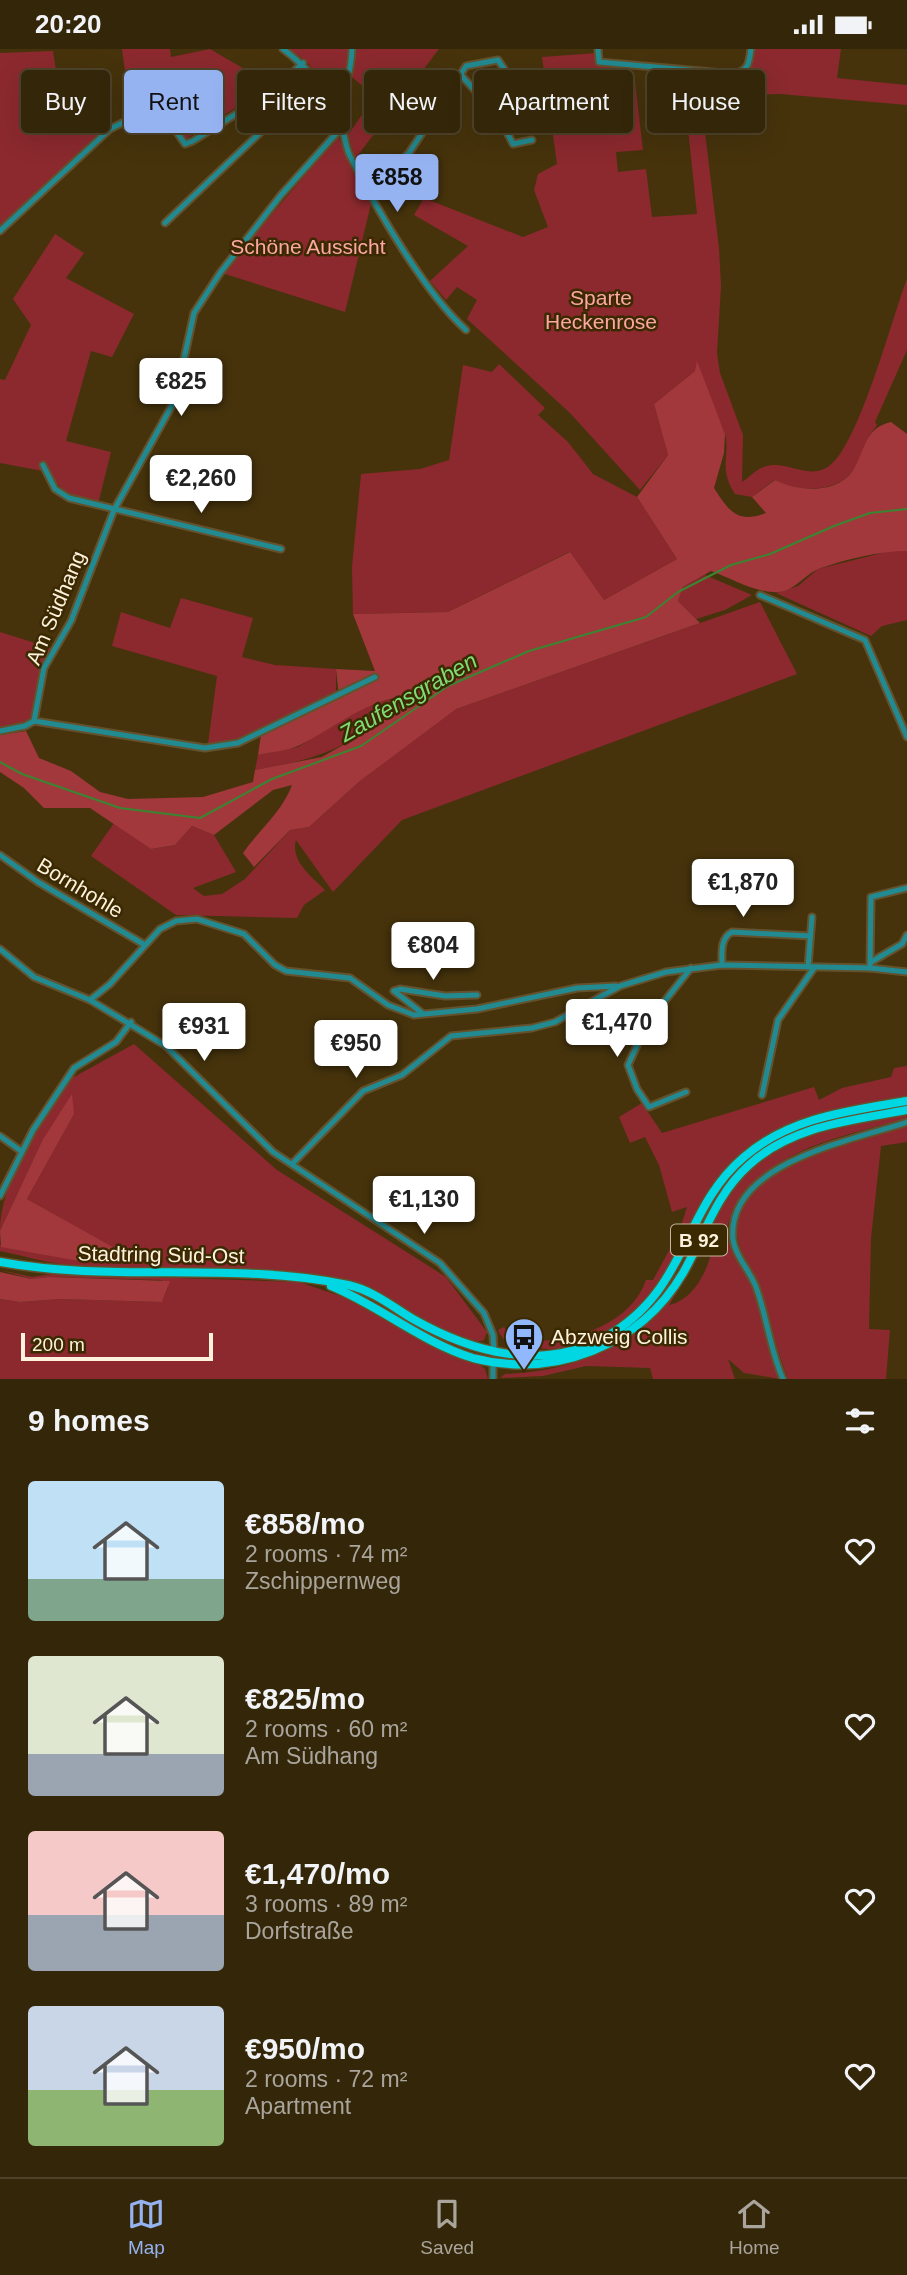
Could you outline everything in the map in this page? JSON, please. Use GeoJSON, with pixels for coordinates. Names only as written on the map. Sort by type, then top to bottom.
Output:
{"type":"FeatureCollection","features":[{"type":"Feature","properties":{"kind":"main road","name":"Stadtring Süd-Ost"},"geometry":{"type":"LineString","coordinates":[[494,1358],[555,1354],[603,1339],[637,1315],[664,1286],[714,1192],[744,1157],[782,1131],[808,1121],[907,1101]]}},
{"type":"Feature","properties":{"kind":"main road","name":"Stadtring Süd-Ost"},"geometry":{"type":"LineString","coordinates":[[0,1262],[96,1272],[263,1275],[357,1288],[494,1358],[526,1367],[551,1365],[577,1359],[621,1338],[662,1304],[673,1289],[722,1197],[750,1164],[786,1139],[808,1130],[907,1110]]}},
{"type":"Feature","properties":{"kind":"street"},"geometry":{"type":"LineString","coordinates":[[283,49],[308,70]]}},
{"type":"Feature","properties":{"kind":"street"},"geometry":{"type":"LineString","coordinates":[[350,76],[352,49]]}},
{"type":"Feature","properties":{"kind":"street"},"geometry":{"type":"LineString","coordinates":[[598,49],[599,62],[734,74],[744,72],[749,66],[751,49]]}},
{"type":"Feature","properties":{"kind":"street"},"geometry":{"type":"LineString","coordinates":[[505,70],[498,59],[466,66],[460,74],[499,117],[513,145],[532,140]]}},
{"type":"Feature","properties":{"kind":"street"},"geometry":{"type":"LineString","coordinates":[[0,231],[110,129],[124,122],[165,115],[186,144],[274,90],[303,64]]}},
{"type":"Feature","properties":{"kind":"street"},"geometry":{"type":"LineString","coordinates":[[165,223],[260,133]]}},
{"type":"Feature","properties":{"kind":"street","name":"Am Südhang"},"geometry":{"type":"LineString","coordinates":[[34,721],[44,668],[71,621],[114,510],[175,400],[194,313],[205,294],[281,195],[337,133]]}},
{"type":"Feature","properties":{"kind":"street"},"geometry":{"type":"LineString","coordinates":[[343,133],[348,152],[376,206],[431,287],[466,330]]}},
{"type":"Feature","properties":{"kind":"street"},"geometry":{"type":"LineString","coordinates":[[369,191],[409,153],[422,133]]}},
{"type":"Feature","properties":{"kind":"street"},"geometry":{"type":"LineString","coordinates":[[43,465],[55,489],[69,498],[281,548]]}},
{"type":"Feature","properties":{"kind":"street"},"geometry":{"type":"LineString","coordinates":[[760,595],[864,640],[907,737]]}},
{"type":"Feature","properties":{"kind":"street"},"geometry":{"type":"LineString","coordinates":[[0,731],[25,726],[34,721],[205,748],[238,743],[375,677]]}},
{"type":"Feature","properties":{"kind":"street","name":"Bornhohle"},"geometry":{"type":"LineString","coordinates":[[0,855],[38,882],[145,945]]}},
{"type":"Feature","properties":{"kind":"street"},"geometry":{"type":"LineString","coordinates":[[871,965],[871,897],[907,888]]}},
{"type":"Feature","properties":{"kind":"street"},"geometry":{"type":"LineString","coordinates":[[762,1095],[778,1020],[811,967],[812,916]]}},
{"type":"Feature","properties":{"kind":"street"},"geometry":{"type":"LineString","coordinates":[[90,1000],[110,984],[160,929],[176,921],[197,919],[223,925],[244,934],[275,965],[286,971],[350,978],[388,1005],[414,1015],[477,1009],[577,988],[620,986]]}},
{"type":"Feature","properties":{"kind":"street"},"geometry":{"type":"LineString","coordinates":[[722,965],[722,945],[727,935],[732,932],[810,936]]}},
{"type":"Feature","properties":{"kind":"street"},"geometry":{"type":"LineString","coordinates":[[871,965],[902,944],[907,935]]}},
{"type":"Feature","properties":{"kind":"street"},"geometry":{"type":"LineString","coordinates":[[0,949],[34,977],[90,1000],[131,1022],[166,1046],[273,1152],[440,1263],[484,1313],[493,1335],[493,1379]]}},
{"type":"Feature","properties":{"kind":"street"},"geometry":{"type":"LineString","coordinates":[[292,1163],[363,1091],[402,1075],[451,1035],[531,1028],[555,1022],[620,986],[666,972],[691,968],[722,965],[871,965],[907,972]]}},
{"type":"Feature","properties":{"kind":"street"},"geometry":{"type":"LineString","coordinates":[[686,1091],[649,1107],[637,1089],[628,1065],[648,1022],[691,968]]}},
{"type":"Feature","properties":{"kind":"street"},"geometry":{"type":"LineString","coordinates":[[422,1013],[394,991],[400,989],[445,996],[477,995]]}},
{"type":"Feature","properties":{"kind":"street"},"geometry":{"type":"LineString","coordinates":[[0,1196],[20,1151],[74,1068],[116,1042],[131,1022]]}},
{"type":"Feature","properties":{"kind":"street"},"geometry":{"type":"LineString","coordinates":[[783,1379],[756,1288],[733,1242],[733,1226],[739,1212],[760,1183],[799,1156],[907,1122]]}},
{"type":"Feature","properties":{"kind":"street"},"geometry":{"type":"LineString","coordinates":[[0,1136],[20,1151]]}},
{"type":"Feature","properties":{"kind":"green space"},"geometry":{"type":"Polygon","coordinates":[[[122,49],[170,49],[171,57],[210,49],[246,70],[237,70],[237,107],[223,116],[223,70],[125,70],[122,49]]]}},
{"type":"Feature","properties":{"kind":"green space"},"geometry":{"type":"Polygon","coordinates":[[[289,49],[439,49],[423,70],[364,70],[364,87],[350,76],[350,70],[313,70],[306,61],[289,49]]]}},
{"type":"Feature","properties":{"kind":"green space","name":"Sparte Heckenrose"},"geometry":{"type":"Polygon","coordinates":[[[753,49],[841,49],[837,78],[907,85],[907,105],[765,95],[765,70],[748,70],[753,49]]]}},
{"type":"Feature","properties":{"kind":"green space"},"geometry":{"type":"Polygon","coordinates":[[[53,51],[56,70],[21,70],[21,133],[104,133],[0,228],[0,53],[53,51]]]}},
{"type":"Feature","properties":{"kind":"green space","name":"Sparte Heckenrose"},"geometry":{"type":"Polygon","coordinates":[[[596,53],[596,64],[631,70],[544,70],[542,57],[596,53]]]}},
{"type":"Feature","properties":{"kind":"green space","name":"Sparte Heckenrose"},"geometry":{"type":"Polygon","coordinates":[[[633,72],[643,150],[616,152],[618,172],[646,169],[652,217],[697,214],[688,133],[705,133],[719,248],[721,286],[717,353],[720,373],[743,435],[742,482],[764,467],[780,465],[818,471],[826,468],[838,457],[861,412],[907,279],[907,350],[875,422],[877,425],[857,464],[847,477],[838,483],[828,487],[805,488],[774,480],[752,497],[735,494],[727,476],[724,431],[695,371],[654,404],[668,455],[640,490],[570,413],[467,319],[477,300],[457,287],[446,300],[430,281],[468,246],[414,215],[424,198],[523,237],[548,227],[534,190],[538,174],[557,164],[553,133],[633,133],[633,72]]]}},
{"type":"Feature","properties":{"kind":"green space"},"geometry":{"type":"Polygon","coordinates":[[[364,112],[364,133],[375,133],[355,159],[348,135],[364,112]]]}},
{"type":"Feature","properties":{"kind":"green space"},"geometry":{"type":"Polygon","coordinates":[[[176,133],[195,133],[181,142],[176,133]]]}},
{"type":"Feature","properties":{"kind":"green space","name":"Schöne Aussicht"},"geometry":{"type":"Polygon","coordinates":[[[338,136],[371,204],[345,312],[222,273],[338,136]]]}},
{"type":"Feature","properties":{"kind":"green space"},"geometry":{"type":"Polygon","coordinates":[[[55,234],[84,253],[66,278],[134,314],[112,357],[91,351],[66,441],[111,452],[98,504],[71,496],[56,482],[46,465],[41,466],[43,471],[0,463],[0,379],[5,380],[31,325],[13,299],[55,234]]]}},
{"type":"Feature","properties":{"kind":"green space"},"geometry":{"type":"Polygon","coordinates":[[[499,364],[545,408],[538,415],[568,442],[593,474],[637,497],[677,559],[604,600],[569,552],[448,612],[353,614],[352,567],[361,474],[420,469],[449,460],[463,365],[492,372],[499,364]]]}},
{"type":"Feature","properties":{"kind":"green space"},"geometry":{"type":"Polygon","coordinates":[[[890,551],[907,551],[907,620],[882,626],[871,636],[776,593],[798,586],[818,569],[890,551]]]}},
{"type":"Feature","properties":{"kind":"green space"},"geometry":{"type":"Polygon","coordinates":[[[705,575],[752,595],[725,610],[696,619],[678,601],[683,587],[705,575]]]}},
{"type":"Feature","properties":{"kind":"green space"},"geometry":{"type":"Polygon","coordinates":[[[181,598],[253,618],[242,657],[275,665],[336,669],[336,691],[235,741],[208,744],[217,676],[112,646],[121,612],[170,628],[181,598]]]}},
{"type":"Feature","properties":{"kind":"green space"},"geometry":{"type":"Polygon","coordinates":[[[760,602],[797,674],[402,820],[333,892],[296,840],[299,862],[325,890],[304,905],[297,918],[176,915],[91,856],[114,823],[151,849],[175,845],[192,826],[214,835],[236,872],[193,888],[204,896],[222,894],[245,879],[290,830],[309,827],[360,781],[453,710],[760,602]]]}},
{"type":"Feature","properties":{"kind":"green space"},"geometry":{"type":"Polygon","coordinates":[[[0,632],[51,648],[40,671],[31,720],[0,728],[0,632]]]}},
{"type":"Feature","properties":{"kind":"green space"},"geometry":{"type":"Polygon","coordinates":[[[398,697],[404,701],[339,746],[307,759],[255,770],[258,755],[298,747],[360,708],[398,697]]]}},
{"type":"Feature","properties":{"kind":"green space"},"geometry":{"type":"Polygon","coordinates":[[[134,1044],[277,1170],[446,1277],[487,1332],[484,1340],[457,1335],[333,1278],[271,1271],[82,1267],[0,1251],[0,1245],[84,1262],[141,1264],[27,1199],[74,1114],[42,1141],[0,1231],[7,1192],[15,1171],[60,1094],[72,1078],[134,1044]]]}},
{"type":"Feature","properties":{"kind":"green space"},"geometry":{"type":"Polygon","coordinates":[[[907,1066],[907,1097],[844,1108],[804,1119],[765,1137],[747,1149],[725,1170],[708,1194],[666,1271],[648,1295],[626,1317],[597,1336],[564,1347],[548,1349],[512,1344],[501,1336],[498,1330],[504,1327],[512,1339],[550,1340],[570,1337],[608,1323],[637,1297],[646,1280],[653,1280],[679,1232],[687,1207],[672,1212],[659,1165],[645,1137],[630,1143],[619,1117],[642,1103],[662,1133],[814,1087],[819,1100],[842,1088],[891,1077],[894,1068],[907,1066]]]}},
{"type":"Feature","properties":{"kind":"green space"},"geometry":{"type":"Polygon","coordinates":[[[907,1115],[907,1118],[836,1138],[790,1157],[769,1170],[752,1186],[729,1221],[727,1230],[730,1247],[752,1284],[769,1347],[781,1379],[744,1373],[728,1359],[735,1379],[653,1379],[650,1368],[586,1366],[543,1376],[500,1378],[505,1374],[532,1372],[584,1359],[632,1335],[653,1318],[686,1274],[731,1190],[741,1177],[769,1154],[806,1136],[826,1130],[907,1115]],[[715,1228],[705,1240],[669,1305],[680,1301],[697,1285],[708,1263],[715,1228]]]}},
{"type":"Feature","properties":{"kind":"green space"},"geometry":{"type":"Polygon","coordinates":[[[907,1125],[907,1142],[881,1146],[871,1238],[869,1329],[890,1330],[886,1379],[788,1379],[760,1290],[739,1245],[737,1233],[741,1210],[755,1190],[776,1173],[831,1148],[907,1125]]]}},
{"type":"Feature","properties":{"kind":"green space"},"geometry":{"type":"Polygon","coordinates":[[[0,1270],[32,1277],[52,1274],[299,1282],[355,1301],[476,1362],[485,1369],[488,1379],[0,1379],[0,1299],[20,1302],[60,1299],[162,1302],[168,1287],[162,1280],[49,1277],[31,1279],[0,1270]]]}},
{"type":"Feature","properties":{"kind":"shaded area"},"geometry":{"type":"Polygon","coordinates":[[[697,361],[725,434],[724,453],[714,488],[729,509],[748,517],[766,513],[752,497],[775,480],[806,489],[829,487],[839,483],[855,467],[872,433],[891,422],[907,434],[907,551],[874,554],[831,565],[815,571],[793,587],[780,592],[757,589],[711,571],[683,587],[678,601],[700,623],[456,709],[360,781],[309,827],[290,830],[254,867],[243,853],[276,812],[292,785],[273,790],[214,835],[192,826],[175,845],[151,849],[90,808],[44,808],[24,788],[0,772],[0,735],[26,731],[39,758],[71,771],[100,792],[128,799],[203,797],[253,782],[255,770],[322,757],[373,728],[383,714],[404,702],[398,697],[371,705],[300,745],[258,755],[261,735],[339,696],[336,669],[375,671],[353,614],[448,612],[570,552],[604,600],[677,559],[637,497],[668,455],[654,404],[695,371],[697,361]]]}},
{"type":"Feature","properties":{"kind":"shaded area"},"geometry":{"type":"Polygon","coordinates":[[[72,1094],[74,1114],[27,1199],[143,1264],[84,1262],[1,1247],[0,1231],[42,1141],[72,1094]]]}},
{"type":"Feature","properties":{"kind":"shaded area"},"geometry":{"type":"Polygon","coordinates":[[[0,1272],[31,1279],[49,1277],[170,1281],[162,1302],[60,1299],[20,1302],[0,1299],[0,1272]]]}},
{"type":"Feature","properties":{"kind":"waterway","name":"Zaufensgraben"},"geometry":{"type":"LineString","coordinates":[[0,762],[22,774],[120,808],[200,818],[272,779],[361,746],[448,686],[529,651],[646,617],[678,592],[731,565],[770,554],[870,513],[907,509]]}},
{"type":"Feature","properties":{"kind":"place","name":"Abzweig Collis"},"geometry":{"type":"Point","coordinates":[524,1371]}}]}
